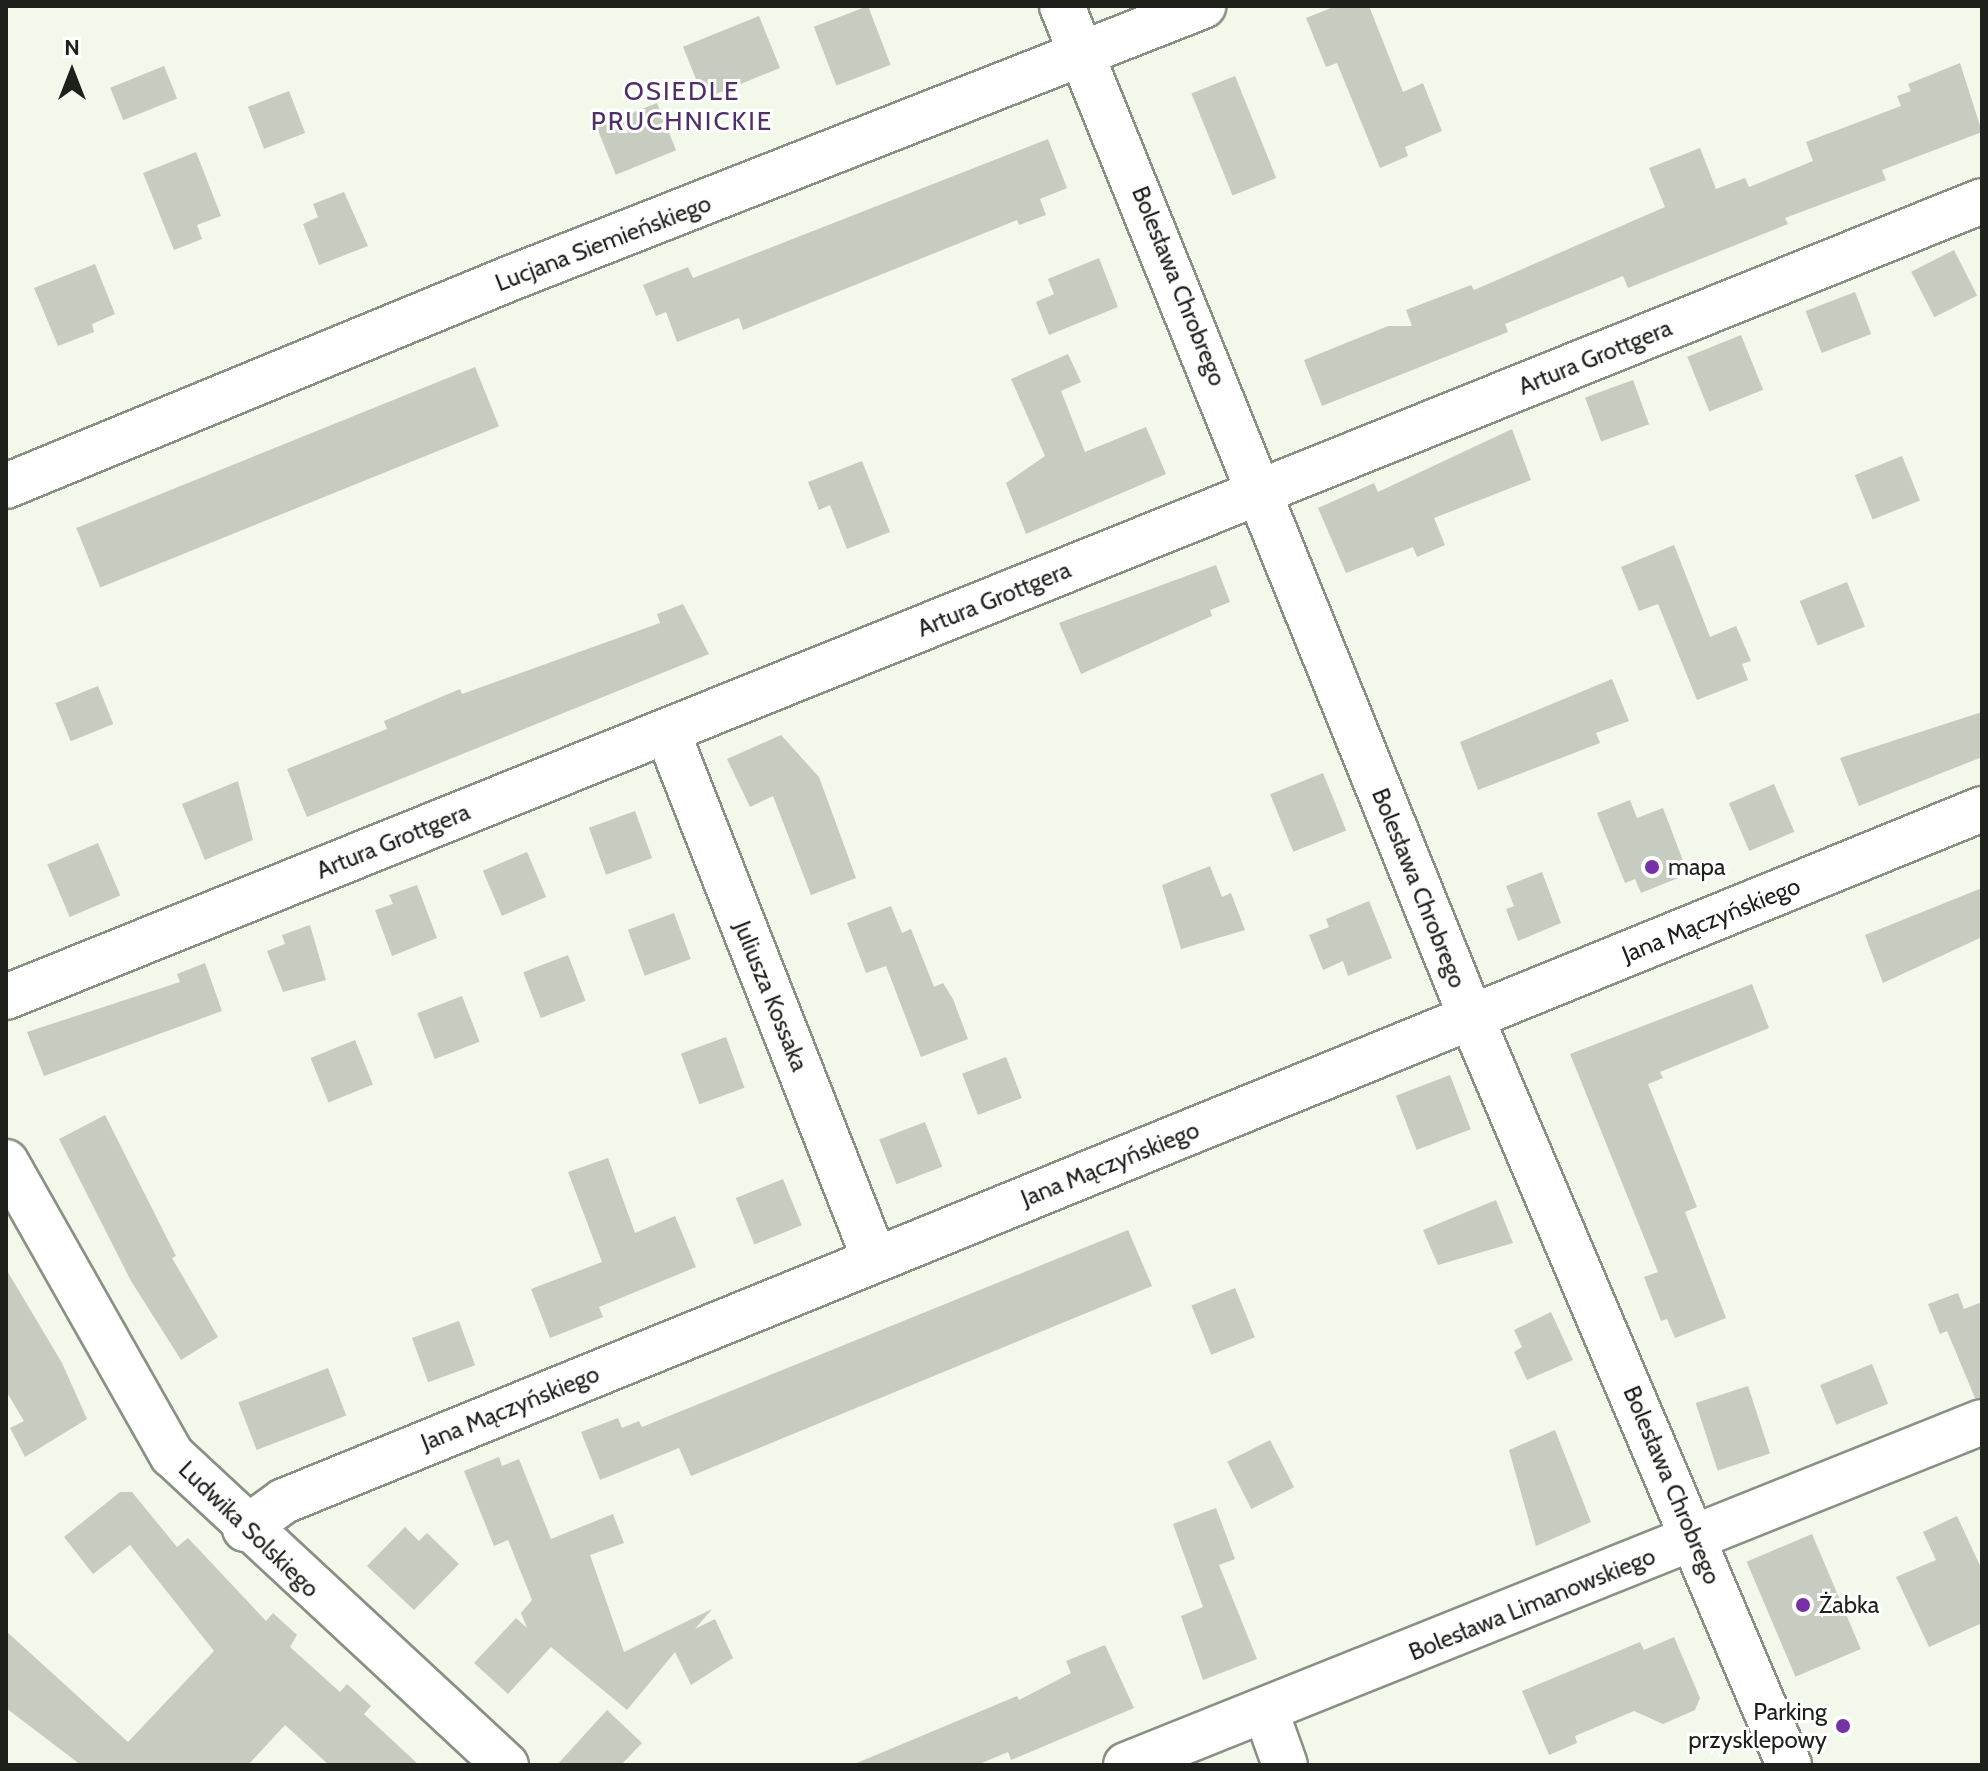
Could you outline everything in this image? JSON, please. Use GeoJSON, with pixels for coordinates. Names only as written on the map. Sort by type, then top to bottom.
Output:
{"type":"FeatureCollection","features":[{"type":"Feature","properties":{"kind":"street","name":"Bolesława Chrobrego"},"geometry":{"type":"LineString","coordinates":[[1062,6],[1262,491],[1471,1017],[1696,1537],[1789,1765]]}},
{"type":"Feature","properties":{"kind":"street","name":"Lucjana Siemieńskiego"},"geometry":{"type":"LineString","coordinates":[[6,486],[1081,51],[1203,6]]}},
{"type":"Feature","properties":{"kind":"street","name":"Artura Grottgera"},"geometry":{"type":"LineString","coordinates":[[6,997],[1982,201]]}},
{"type":"Feature","properties":{"kind":"street","name":"Juliusza Kossaka"},"geometry":{"type":"LineString","coordinates":[[667,731],[875,1260]]}},
{"type":"Feature","properties":{"kind":"street","name":"Jana Mączyńskiego"},"geometry":{"type":"LineString","coordinates":[[245,1529],[284,1501],[1982,809]]}},
{"type":"Feature","properties":{"kind":"street","name":"Ludwika Solskiego"},"geometry":{"type":"LineString","coordinates":[[6,1162],[172,1455],[245,1529],[506,1765]]}},
{"type":"Feature","properties":{"kind":"street","name":"Bolesława Limanowskiego"},"geometry":{"type":"LineString","coordinates":[[1126,1765],[1266,1712],[1982,1422]]}},
{"type":"Feature","properties":{"kind":"street"},"geometry":{"type":"LineString","coordinates":[[1266,1712],[1285,1765]]}},
{"type":"Feature","properties":{"kind":"building"},"geometry":{"type":"Polygon","coordinates":[[[868,6],[891,65],[836,86],[814,27],[868,6]]]}},
{"type":"Feature","properties":{"kind":"building"},"geometry":{"type":"Polygon","coordinates":[[[1336,6],[1369,6],[1403,92],[1423,83],[1442,131],[1405,147],[1408,156],[1380,168],[1337,63],[1326,67],[1306,18],[1336,6]]]}},
{"type":"Feature","properties":{"kind":"building"},"geometry":{"type":"Polygon","coordinates":[[[759,16],[780,68],[704,99],[683,47],[759,16]]]}},
{"type":"Feature","properties":{"kind":"building"},"geometry":{"type":"Polygon","coordinates":[[[1960,63],[1982,132],[1882,170],[1886,180],[1785,218],[1788,224],[1628,288],[1623,276],[1505,324],[1508,332],[1322,406],[1304,360],[1388,326],[1412,326],[1406,310],[1471,285],[1474,290],[1665,207],[1649,168],[1700,148],[1716,189],[1745,178],[1749,187],[1813,161],[1806,142],[1901,106],[1897,96],[1911,91],[1908,84],[1960,63]]]}},
{"type":"Feature","properties":{"kind":"building"},"geometry":{"type":"Polygon","coordinates":[[[164,66],[177,98],[123,120],[110,88],[164,66]]]}},
{"type":"Feature","properties":{"kind":"building"},"geometry":{"type":"Polygon","coordinates":[[[1235,76],[1276,178],[1233,196],[1191,94],[1235,76]]]}},
{"type":"Feature","properties":{"kind":"building"},"geometry":{"type":"Polygon","coordinates":[[[289,91],[305,133],[264,149],[248,107],[289,91]]]}},
{"type":"Feature","properties":{"kind":"building"},"geometry":{"type":"Polygon","coordinates":[[[657,103],[676,150],[616,175],[597,127],[657,103]]]}},
{"type":"Feature","properties":{"kind":"building"},"geometry":{"type":"Polygon","coordinates":[[[1048,139],[1067,188],[1040,199],[1046,215],[1019,225],[1017,220],[743,330],[739,318],[677,342],[666,312],[656,316],[643,285],[688,267],[693,278],[1048,139]]]}},
{"type":"Feature","properties":{"kind":"building"},"geometry":{"type":"Polygon","coordinates":[[[196,152],[221,216],[197,225],[202,239],[174,250],[143,173],[196,152]]]}},
{"type":"Feature","properties":{"kind":"building"},"geometry":{"type":"Polygon","coordinates":[[[344,192],[368,246],[319,265],[303,224],[318,217],[313,204],[344,192]]]}},
{"type":"Feature","properties":{"kind":"building"},"geometry":{"type":"Polygon","coordinates":[[[1954,250],[1977,295],[1934,317],[1911,272],[1954,250]]]}},
{"type":"Feature","properties":{"kind":"building"},"geometry":{"type":"Polygon","coordinates":[[[1099,258],[1118,307],[1049,335],[1036,302],[1054,294],[1048,279],[1099,258]]]}},
{"type":"Feature","properties":{"kind":"building"},"geometry":{"type":"Polygon","coordinates":[[[95,264],[115,314],[92,324],[94,332],[58,346],[34,288],[95,264]]]}},
{"type":"Feature","properties":{"kind":"building"},"geometry":{"type":"Polygon","coordinates":[[[1855,292],[1871,334],[1822,353],[1806,311],[1855,292]]]}},
{"type":"Feature","properties":{"kind":"building"},"geometry":{"type":"Polygon","coordinates":[[[1741,335],[1763,390],[1709,411],[1687,357],[1741,335]]]}},
{"type":"Feature","properties":{"kind":"building"},"geometry":{"type":"Polygon","coordinates":[[[1068,354],[1081,382],[1061,391],[1085,452],[1146,427],[1166,474],[1026,534],[1006,483],[1045,456],[1011,379],[1068,354]]]}},
{"type":"Feature","properties":{"kind":"building"},"geometry":{"type":"Polygon","coordinates":[[[475,367],[499,426],[100,587],[76,528],[475,367]]]}},
{"type":"Feature","properties":{"kind":"building"},"geometry":{"type":"Polygon","coordinates":[[[1633,380],[1649,424],[1601,442],[1585,397],[1633,380]]]}},
{"type":"Feature","properties":{"kind":"building"},"geometry":{"type":"Polygon","coordinates":[[[1512,429],[1531,480],[1434,518],[1445,545],[1417,557],[1413,547],[1346,573],[1318,508],[1374,483],[1378,492],[1512,429]]]}},
{"type":"Feature","properties":{"kind":"building"},"geometry":{"type":"Polygon","coordinates":[[[1902,456],[1920,501],[1873,520],[1855,475],[1902,456]]]}},
{"type":"Feature","properties":{"kind":"building"},"geometry":{"type":"Polygon","coordinates":[[[862,461],[890,532],[847,549],[830,505],[819,510],[808,482],[862,461]]]}},
{"type":"Feature","properties":{"kind":"building"},"geometry":{"type":"Polygon","coordinates":[[[1674,545],[1710,637],[1736,626],[1751,661],[1742,664],[1748,680],[1697,700],[1658,604],[1639,611],[1621,567],[1674,545]]]}},
{"type":"Feature","properties":{"kind":"building"},"geometry":{"type":"Polygon","coordinates":[[[1216,565],[1230,602],[1210,610],[1212,616],[1081,674],[1059,623],[1216,565]]]}},
{"type":"Feature","properties":{"kind":"building"},"geometry":{"type":"Polygon","coordinates":[[[1847,582],[1865,627],[1818,646],[1800,601],[1847,582]]]}},
{"type":"Feature","properties":{"kind":"building"},"geometry":{"type":"Polygon","coordinates":[[[683,604],[709,654],[307,817],[287,769],[387,729],[384,721],[460,689],[462,694],[660,623],[657,614],[683,604]]]}},
{"type":"Feature","properties":{"kind":"building"},"geometry":{"type":"Polygon","coordinates":[[[1612,679],[1629,721],[1596,733],[1600,743],[1478,790],[1460,742],[1612,679]]]}},
{"type":"Feature","properties":{"kind":"building"},"geometry":{"type":"Polygon","coordinates":[[[98,686],[113,724],[71,741],[55,703],[98,686]]]}},
{"type":"Feature","properties":{"kind":"building"},"geometry":{"type":"Polygon","coordinates":[[[1982,712],[1982,757],[1859,806],[1840,758],[1982,712]]]}},
{"type":"Feature","properties":{"kind":"building"},"geometry":{"type":"Polygon","coordinates":[[[781,735],[819,777],[856,878],[811,895],[773,796],[750,807],[727,759],[781,735]]]}},
{"type":"Feature","properties":{"kind":"building"},"geometry":{"type":"Polygon","coordinates":[[[1323,773],[1346,830],[1293,852],[1270,794],[1323,773]]]}},
{"type":"Feature","properties":{"kind":"building"},"geometry":{"type":"Polygon","coordinates":[[[238,781],[253,840],[205,860],[182,804],[238,781]]]}},
{"type":"Feature","properties":{"kind":"building","name":"mapa"},"geometry":{"type":"Polygon","coordinates":[[[1774,784],[1794,832],[1749,851],[1729,803],[1774,784]]]}},
{"type":"Feature","properties":{"kind":"building"},"geometry":{"type":"Polygon","coordinates":[[[1630,800],[1637,818],[1663,808],[1688,874],[1641,893],[1635,879],[1625,883],[1597,813],[1630,800]]]}},
{"type":"Feature","properties":{"kind":"building"},"geometry":{"type":"Polygon","coordinates":[[[635,811],[652,858],[606,875],[589,828],[635,811]]]}},
{"type":"Feature","properties":{"kind":"building"},"geometry":{"type":"Polygon","coordinates":[[[98,843],[120,895],[70,917],[47,864],[98,843]]]}},
{"type":"Feature","properties":{"kind":"building"},"geometry":{"type":"Polygon","coordinates":[[[527,852],[546,897],[502,916],[483,871],[527,852]]]}},
{"type":"Feature","properties":{"kind":"building"},"geometry":{"type":"Polygon","coordinates":[[[1210,866],[1222,897],[1231,893],[1245,930],[1181,949],[1162,885],[1210,866]]]}},
{"type":"Feature","properties":{"kind":"building"},"geometry":{"type":"Polygon","coordinates":[[[1542,872],[1561,923],[1518,941],[1506,909],[1514,906],[1506,886],[1542,872]]]}},
{"type":"Feature","properties":{"kind":"building"},"geometry":{"type":"Polygon","coordinates":[[[417,885],[437,938],[392,956],[375,910],[393,904],[389,895],[417,885]]]}},
{"type":"Feature","properties":{"kind":"building"},"geometry":{"type":"Polygon","coordinates":[[[1982,888],[1982,937],[1883,983],[1865,935],[1982,888]]]}},
{"type":"Feature","properties":{"kind":"building"},"geometry":{"type":"Polygon","coordinates":[[[1369,901],[1392,958],[1348,976],[1343,961],[1323,970],[1309,935],[1329,927],[1326,919],[1369,901]]]}},
{"type":"Feature","properties":{"kind":"building"},"geometry":{"type":"Polygon","coordinates":[[[891,906],[902,933],[911,929],[934,987],[943,983],[953,999],[968,1039],[921,1057],[886,966],[866,973],[847,923],[891,906]]]}},
{"type":"Feature","properties":{"kind":"building"},"geometry":{"type":"Polygon","coordinates":[[[674,913],[691,959],[645,976],[628,930],[674,913]]]}},
{"type":"Feature","properties":{"kind":"building"},"geometry":{"type":"Polygon","coordinates":[[[310,925],[326,980],[283,992],[267,951],[285,944],[282,935],[310,925]]]}},
{"type":"Feature","properties":{"kind":"building"},"geometry":{"type":"Polygon","coordinates":[[[568,955],[586,1001],[541,1018],[523,972],[568,955]]]}},
{"type":"Feature","properties":{"kind":"building"},"geometry":{"type":"Polygon","coordinates":[[[205,963],[222,1011],[44,1076],[27,1032],[180,982],[177,974],[205,963]]]}},
{"type":"Feature","properties":{"kind":"building"},"geometry":{"type":"Polygon","coordinates":[[[1752,984],[1769,1028],[1660,1072],[1663,1078],[1648,1084],[1697,1207],[1685,1212],[1726,1318],[1675,1338],[1667,1319],[1661,1321],[1644,1277],[1658,1272],[1570,1054],[1752,984]]]}},
{"type":"Feature","properties":{"kind":"building"},"geometry":{"type":"Polygon","coordinates":[[[462,996],[480,1042],[435,1059],[417,1013],[462,996]]]}},
{"type":"Feature","properties":{"kind":"building"},"geometry":{"type":"Polygon","coordinates":[[[726,1037],[744,1088],[699,1104],[681,1053],[726,1037]]]}},
{"type":"Feature","properties":{"kind":"building"},"geometry":{"type":"Polygon","coordinates":[[[355,1040],[373,1085],[328,1102],[310,1058],[355,1040]]]}},
{"type":"Feature","properties":{"kind":"building"},"geometry":{"type":"Polygon","coordinates":[[[1006,1057],[1022,1098],[978,1115],[962,1074],[1006,1057]]]}},
{"type":"Feature","properties":{"kind":"building"},"geometry":{"type":"Polygon","coordinates":[[[1450,1075],[1471,1129],[1417,1150],[1396,1096],[1450,1075]]]}},
{"type":"Feature","properties":{"kind":"building"},"geometry":{"type":"Polygon","coordinates":[[[105,1115],[176,1256],[172,1258],[218,1337],[181,1360],[131,1281],[59,1139],[105,1115]]]}},
{"type":"Feature","properties":{"kind":"building"},"geometry":{"type":"Polygon","coordinates":[[[925,1122],[942,1167],[896,1184],[879,1140],[925,1122]]]}},
{"type":"Feature","properties":{"kind":"building"},"geometry":{"type":"Polygon","coordinates":[[[608,1158],[635,1233],[675,1216],[696,1267],[599,1307],[603,1317],[550,1338],[531,1289],[602,1262],[568,1172],[608,1158]]]}},
{"type":"Feature","properties":{"kind":"building"},"geometry":{"type":"Polygon","coordinates":[[[783,1179],[802,1225],[754,1244],[736,1198],[783,1179]]]}},
{"type":"Feature","properties":{"kind":"building"},"geometry":{"type":"Polygon","coordinates":[[[1496,1200],[1513,1243],[1438,1265],[1423,1230],[1496,1200]]]}},
{"type":"Feature","properties":{"kind":"building"},"geometry":{"type":"Polygon","coordinates":[[[1128,1230],[1152,1286],[691,1476],[679,1448],[600,1480],[581,1432],[618,1418],[622,1428],[639,1421],[642,1427],[1128,1230]]]}},
{"type":"Feature","properties":{"kind":"building"},"geometry":{"type":"Polygon","coordinates":[[[6,1269],[62,1363],[87,1419],[25,1457],[10,1428],[24,1421],[6,1391],[6,1269]]]}},
{"type":"Feature","properties":{"kind":"building"},"geometry":{"type":"Polygon","coordinates":[[[1235,1288],[1255,1337],[1211,1355],[1191,1306],[1235,1288]]]}},
{"type":"Feature","properties":{"kind":"building"},"geometry":{"type":"Polygon","coordinates":[[[1958,1293],[1964,1309],[1982,1302],[1982,1398],[1975,1398],[1947,1331],[1940,1334],[1928,1304],[1958,1293]]]}},
{"type":"Feature","properties":{"kind":"building"},"geometry":{"type":"Polygon","coordinates":[[[1551,1312],[1573,1360],[1527,1380],[1514,1352],[1522,1347],[1514,1330],[1551,1312]]]}},
{"type":"Feature","properties":{"kind":"building"},"geometry":{"type":"Polygon","coordinates":[[[459,1321],[475,1365],[428,1382],[412,1338],[459,1321]]]}},
{"type":"Feature","properties":{"kind":"building"},"geometry":{"type":"Polygon","coordinates":[[[1872,1364],[1888,1404],[1836,1425],[1820,1385],[1872,1364]]]}},
{"type":"Feature","properties":{"kind":"building"},"geometry":{"type":"Polygon","coordinates":[[[328,1368],[346,1416],[257,1450],[238,1402],[328,1368]]]}},
{"type":"Feature","properties":{"kind":"building"},"geometry":{"type":"Polygon","coordinates":[[[1748,1386],[1770,1454],[1718,1471],[1696,1403],[1748,1386]]]}},
{"type":"Feature","properties":{"kind":"building"},"geometry":{"type":"Polygon","coordinates":[[[1555,1430],[1591,1522],[1536,1546],[1509,1450],[1555,1430]]]}},
{"type":"Feature","properties":{"kind":"building"},"geometry":{"type":"Polygon","coordinates":[[[1270,1440],[1294,1487],[1251,1509],[1227,1462],[1270,1440]]]}},
{"type":"Feature","properties":{"kind":"building"},"geometry":{"type":"Polygon","coordinates":[[[499,1457],[502,1466],[519,1459],[551,1539],[613,1514],[624,1543],[590,1555],[624,1652],[712,1609],[695,1629],[715,1619],[733,1658],[691,1685],[675,1652],[627,1710],[551,1647],[508,1694],[474,1663],[516,1618],[527,1628],[521,1613],[532,1600],[508,1540],[494,1546],[464,1471],[499,1457]]]}},
{"type":"Feature","properties":{"kind":"building"},"geometry":{"type":"Polygon","coordinates":[[[120,1492],[132,1492],[177,1547],[188,1538],[266,1621],[273,1613],[297,1635],[290,1647],[340,1692],[347,1684],[371,1706],[364,1714],[419,1765],[329,1765],[285,1725],[248,1765],[81,1765],[6,1708],[6,1631],[128,1742],[214,1651],[130,1545],[93,1574],[64,1537],[120,1492]]]}},
{"type":"Feature","properties":{"kind":"building"},"geometry":{"type":"Polygon","coordinates":[[[1216,1508],[1235,1559],[1219,1565],[1257,1659],[1203,1680],[1181,1616],[1203,1607],[1173,1524],[1216,1508]]]}},
{"type":"Feature","properties":{"kind":"building"},"geometry":{"type":"Polygon","coordinates":[[[1957,1516],[1982,1570],[1982,1623],[1929,1647],[1896,1577],[1936,1560],[1923,1532],[1957,1516]]]}},
{"type":"Feature","properties":{"kind":"building"},"geometry":{"type":"Polygon","coordinates":[[[405,1527],[419,1541],[427,1533],[459,1564],[414,1610],[367,1566],[405,1527]]]}},
{"type":"Feature","properties":{"kind":"building","name":"Żabka"},"geometry":{"type":"Polygon","coordinates":[[[1812,1534],[1861,1649],[1795,1677],[1747,1562],[1812,1534]]]}},
{"type":"Feature","properties":{"kind":"building"},"geometry":{"type":"Polygon","coordinates":[[[1674,1637],[1700,1698],[1695,1710],[1663,1724],[1634,1711],[1575,1736],[1577,1743],[1549,1755],[1522,1691],[1640,1642],[1644,1650],[1674,1637]]]}},
{"type":"Feature","properties":{"kind":"building"},"geometry":{"type":"Polygon","coordinates":[[[1105,1645],[1134,1708],[1011,1760],[1008,1752],[977,1765],[852,1765],[1017,1696],[1019,1700],[1071,1673],[1066,1661],[1105,1645]]]}},
{"type":"Feature","properties":{"kind":"building"},"geometry":{"type":"Polygon","coordinates":[[[607,1710],[642,1743],[621,1765],[557,1765],[607,1710]]]}},
{"type":"Feature","properties":{"kind":"place","name":"mapa"},"geometry":{"type":"Point","coordinates":[1652,867]}},
{"type":"Feature","properties":{"kind":"place","name":"Żabka"},"geometry":{"type":"Point","coordinates":[1803,1605]}},
{"type":"Feature","properties":{"kind":"place","name":"Parking przysklepowy"},"geometry":{"type":"Point","coordinates":[1843,1726]}},
{"type":"Feature","properties":{"kind":"district","name":"OSIEDLE PRUCHNICKIE"},"geometry":{"type":"Point","coordinates":[682,107]}}]}
